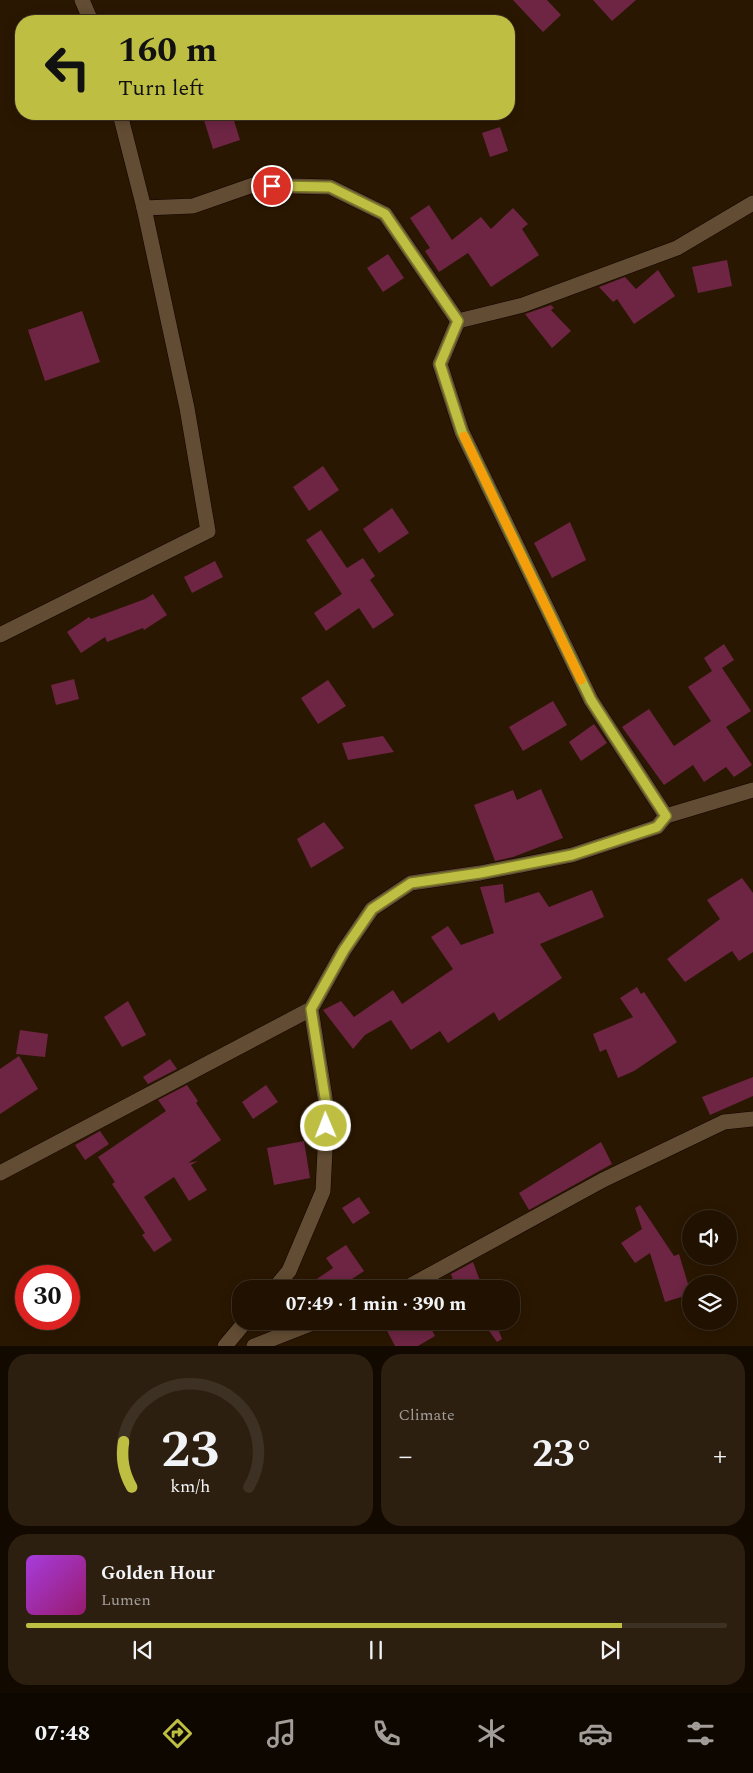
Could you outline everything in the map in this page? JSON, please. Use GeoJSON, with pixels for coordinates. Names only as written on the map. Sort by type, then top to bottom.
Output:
{"type":"FeatureCollection","features":[{"type":"Feature","properties":{"kind":"street"},"geometry":{"type":"LineString","coordinates":[[82,0],[88,15]]}},
{"type":"Feature","properties":{"kind":"street"},"geometry":{"type":"LineString","coordinates":[[0,634],[208,531],[187,408],[144,208],[122,120]]}},
{"type":"Feature","properties":{"kind":"street"},"geometry":{"type":"LineString","coordinates":[[144,208],[193,206],[253,185],[330,187],[385,214],[458,321]]}},
{"type":"Feature","properties":{"kind":"street"},"geometry":{"type":"LineString","coordinates":[[458,321],[523,305],[677,248],[753,203]]}},
{"type":"Feature","properties":{"kind":"street"},"geometry":{"type":"LineString","coordinates":[[458,321],[440,364],[462,432],[591,700],[666,816]]}},
{"type":"Feature","properties":{"kind":"street"},"geometry":{"type":"LineString","coordinates":[[0,1174],[311,1009],[344,950],[372,909],[411,883],[480,873],[572,855],[657,827],[666,816],[753,790]]}},
{"type":"Feature","properties":{"kind":"street"},"geometry":{"type":"LineString","coordinates":[[282,1280],[289,1271],[323,1191],[327,1110],[311,1009]]}},
{"type":"Feature","properties":{"kind":"street"},"geometry":{"type":"LineString","coordinates":[[420,1280],[603,1180],[724,1122],[753,1119]]}},
{"type":"Feature","properties":{"kind":"street"},"geometry":{"type":"LineString","coordinates":[[225,1346],[238,1330]]}},
{"type":"Feature","properties":{"kind":"street"},"geometry":{"type":"LineString","coordinates":[[254,1346],[295,1330]]}},
{"type":"Feature","properties":{"kind":"building"},"geometry":{"type":"Polygon","coordinates":[[[513,0],[547,0],[561,15],[543,32],[513,0]]]}},
{"type":"Feature","properties":{"kind":"building"},"geometry":{"type":"Polygon","coordinates":[[[593,0],[636,0],[612,21],[593,0]]]}},
{"type":"Feature","properties":{"kind":"building"},"geometry":{"type":"Polygon","coordinates":[[[204,120],[234,120],[240,140],[213,149],[204,120]]]}},
{"type":"Feature","properties":{"kind":"building"},"geometry":{"type":"Polygon","coordinates":[[[500,127],[508,151],[490,157],[482,133],[500,127]]]}},
{"type":"Feature","properties":{"kind":"building"},"geometry":{"type":"Polygon","coordinates":[[[429,205],[452,240],[481,217],[491,229],[513,208],[528,224],[522,229],[539,255],[491,287],[468,253],[439,272],[425,251],[430,248],[410,218],[429,205]]]}},
{"type":"Feature","properties":{"kind":"building"},"geometry":{"type":"Polygon","coordinates":[[[388,254],[404,278],[383,292],[367,268],[388,254]]]}},
{"type":"Feature","properties":{"kind":"building"},"geometry":{"type":"Polygon","coordinates":[[[727,260],[732,286],[698,293],[692,267],[727,260]]]}},
{"type":"Feature","properties":{"kind":"building"},"geometry":{"type":"Polygon","coordinates":[[[658,270],[675,296],[634,324],[617,299],[613,302],[599,287],[625,277],[636,289],[658,270]]]}},
{"type":"Feature","properties":{"kind":"building"},"geometry":{"type":"Polygon","coordinates":[[[551,305],[554,308],[551,310],[571,331],[552,348],[525,314],[551,305]]]}},
{"type":"Feature","properties":{"kind":"building"},"geometry":{"type":"Polygon","coordinates":[[[82,311],[100,362],[45,381],[28,330],[82,311]]]}},
{"type":"Feature","properties":{"kind":"building"},"geometry":{"type":"Polygon","coordinates":[[[323,466],[339,490],[309,511],[293,487],[323,466]]]}},
{"type":"Feature","properties":{"kind":"building"},"geometry":{"type":"Polygon","coordinates":[[[392,508],[409,533],[379,553],[363,529],[392,508]]]}},
{"type":"Feature","properties":{"kind":"building"},"geometry":{"type":"Polygon","coordinates":[[[570,522],[586,560],[552,578],[534,543],[570,522]]]}},
{"type":"Feature","properties":{"kind":"building"},"geometry":{"type":"Polygon","coordinates":[[[321,530],[347,568],[363,558],[375,576],[370,580],[394,615],[373,629],[359,608],[326,631],[314,613],[342,594],[306,540],[321,530]]]}},
{"type":"Feature","properties":{"kind":"building"},"geometry":{"type":"Polygon","coordinates":[[[215,561],[223,577],[192,593],[184,577],[215,561]]]}},
{"type":"Feature","properties":{"kind":"building"},"geometry":{"type":"Polygon","coordinates":[[[153,594],[167,615],[144,630],[143,628],[107,642],[105,637],[81,653],[67,632],[89,617],[91,619],[145,599],[153,594]]]}},
{"type":"Feature","properties":{"kind":"building"},"geometry":{"type":"Polygon","coordinates":[[[724,644],[734,660],[722,668],[751,711],[726,727],[752,765],[734,777],[726,767],[704,782],[693,765],[664,785],[622,727],[649,709],[674,746],[711,721],[688,687],[712,671],[704,658],[724,644]]]}},
{"type":"Feature","properties":{"kind":"building"},"geometry":{"type":"Polygon","coordinates":[[[74,679],[79,699],[56,705],[51,685],[74,679]]]}},
{"type":"Feature","properties":{"kind":"building"},"geometry":{"type":"Polygon","coordinates":[[[328,680],[346,706],[318,724],[301,698],[328,680]]]}},
{"type":"Feature","properties":{"kind":"building"},"geometry":{"type":"Polygon","coordinates":[[[553,701],[567,725],[523,751],[509,727],[553,701]]]}},
{"type":"Feature","properties":{"kind":"building"},"geometry":{"type":"Polygon","coordinates":[[[594,724],[607,743],[581,761],[569,742],[594,724]]]}},
{"type":"Feature","properties":{"kind":"building"},"geometry":{"type":"Polygon","coordinates":[[[383,736],[394,752],[348,760],[342,743],[383,736]]]}},
{"type":"Feature","properties":{"kind":"building"},"geometry":{"type":"Polygon","coordinates":[[[541,789],[563,838],[513,857],[495,861],[474,805],[513,790],[517,800],[541,789]]]}},
{"type":"Feature","properties":{"kind":"building"},"geometry":{"type":"Polygon","coordinates":[[[324,822],[344,848],[311,868],[297,839],[324,822]]]}},
{"type":"Feature","properties":{"kind":"building"},"geometry":{"type":"Polygon","coordinates":[[[742,878],[753,893],[753,952],[739,961],[732,951],[685,982],[667,959],[720,919],[707,900],[742,878]]]}},
{"type":"Feature","properties":{"kind":"building"},"geometry":{"type":"Polygon","coordinates":[[[503,884],[505,903],[539,892],[549,907],[592,890],[604,917],[540,944],[562,978],[499,1021],[494,1012],[448,1043],[440,1031],[411,1050],[391,1020],[365,1035],[353,1049],[323,1010],[341,1001],[354,1017],[393,990],[402,1004],[453,969],[431,937],[448,926],[461,945],[494,933],[480,887],[503,884]]]}},
{"type":"Feature","properties":{"kind":"building"},"geometry":{"type":"Polygon","coordinates":[[[637,987],[641,994],[644,992],[677,1042],[634,1071],[618,1078],[606,1049],[600,1052],[593,1034],[633,1017],[620,998],[637,987]]]}},
{"type":"Feature","properties":{"kind":"building"},"geometry":{"type":"Polygon","coordinates":[[[128,1001],[146,1035],[122,1047],[104,1017],[128,1001]]]}},
{"type":"Feature","properties":{"kind":"building"},"geometry":{"type":"Polygon","coordinates":[[[20,1030],[48,1034],[45,1057],[16,1054],[20,1030]]]}},
{"type":"Feature","properties":{"kind":"building"},"geometry":{"type":"Polygon","coordinates":[[[19,1056],[38,1089],[0,1114],[0,1069],[19,1056]]]}},
{"type":"Feature","properties":{"kind":"building"},"geometry":{"type":"Polygon","coordinates":[[[170,1059],[177,1069],[148,1084],[143,1077],[170,1059]]]}},
{"type":"Feature","properties":{"kind":"building"},"geometry":{"type":"Polygon","coordinates":[[[753,1077],[753,1096],[710,1115],[702,1097],[753,1077]]]}},
{"type":"Feature","properties":{"kind":"building"},"geometry":{"type":"Polygon","coordinates":[[[187,1085],[198,1101],[196,1103],[221,1140],[188,1163],[198,1161],[191,1165],[207,1190],[189,1201],[174,1177],[144,1197],[172,1240],[154,1252],[142,1235],[145,1233],[112,1184],[115,1182],[98,1157],[166,1111],[158,1100],[187,1085]]]}},
{"type":"Feature","properties":{"kind":"building"},"geometry":{"type":"Polygon","coordinates":[[[266,1085],[278,1102],[253,1119],[242,1102],[266,1085]]]}},
{"type":"Feature","properties":{"kind":"building"},"geometry":{"type":"Polygon","coordinates":[[[100,1131],[109,1144],[85,1160],[75,1145],[100,1131]]]}},
{"type":"Feature","properties":{"kind":"building"},"geometry":{"type":"Polygon","coordinates":[[[304,1141],[310,1178],[274,1185],[267,1148],[304,1141]]]}},
{"type":"Feature","properties":{"kind":"building"},"geometry":{"type":"Polygon","coordinates":[[[601,1142],[612,1164],[529,1210],[519,1193],[601,1142]]]}},
{"type":"Feature","properties":{"kind":"building"},"geometry":{"type":"Polygon","coordinates":[[[359,1197],[370,1213],[353,1224],[342,1208],[359,1197]]]}},
{"type":"Feature","properties":{"kind":"building"},"geometry":{"type":"Polygon","coordinates":[[[640,1205],[674,1256],[679,1254],[685,1275],[682,1275],[682,1297],[665,1302],[650,1253],[635,1263],[621,1243],[642,1229],[635,1208],[640,1205]]]}},
{"type":"Feature","properties":{"kind":"building"},"geometry":{"type":"Polygon","coordinates":[[[346,1245],[364,1271],[350,1280],[315,1280],[333,1268],[326,1258],[346,1245]]]}},
{"type":"Feature","properties":{"kind":"building"},"geometry":{"type":"Polygon","coordinates":[[[473,1262],[480,1280],[453,1280],[451,1274],[473,1262]]]}},
{"type":"Feature","properties":{"kind":"building"},"geometry":{"type":"Polygon","coordinates":[[[387,1330],[432,1330],[435,1336],[418,1346],[395,1346],[387,1330]]]}},
{"type":"Feature","properties":{"kind":"building"},"geometry":{"type":"Polygon","coordinates":[[[488,1330],[498,1330],[502,1339],[497,1342],[488,1330]]]}},
{"type":"Feature","properties":{"kind":"slow traffic"},"geometry":{"type":"LineString","coordinates":[[464,436],[581,680]]}},
{"type":"Feature","properties":{"kind":"route"},"geometry":{"type":"LineString","coordinates":[[272,186],[330,187],[385,214],[458,321],[440,364],[462,432],[591,700],[666,816],[657,827],[572,855],[480,873],[411,883],[372,909],[344,950],[311,1009],[327,1110],[326,1126]]}}]}
